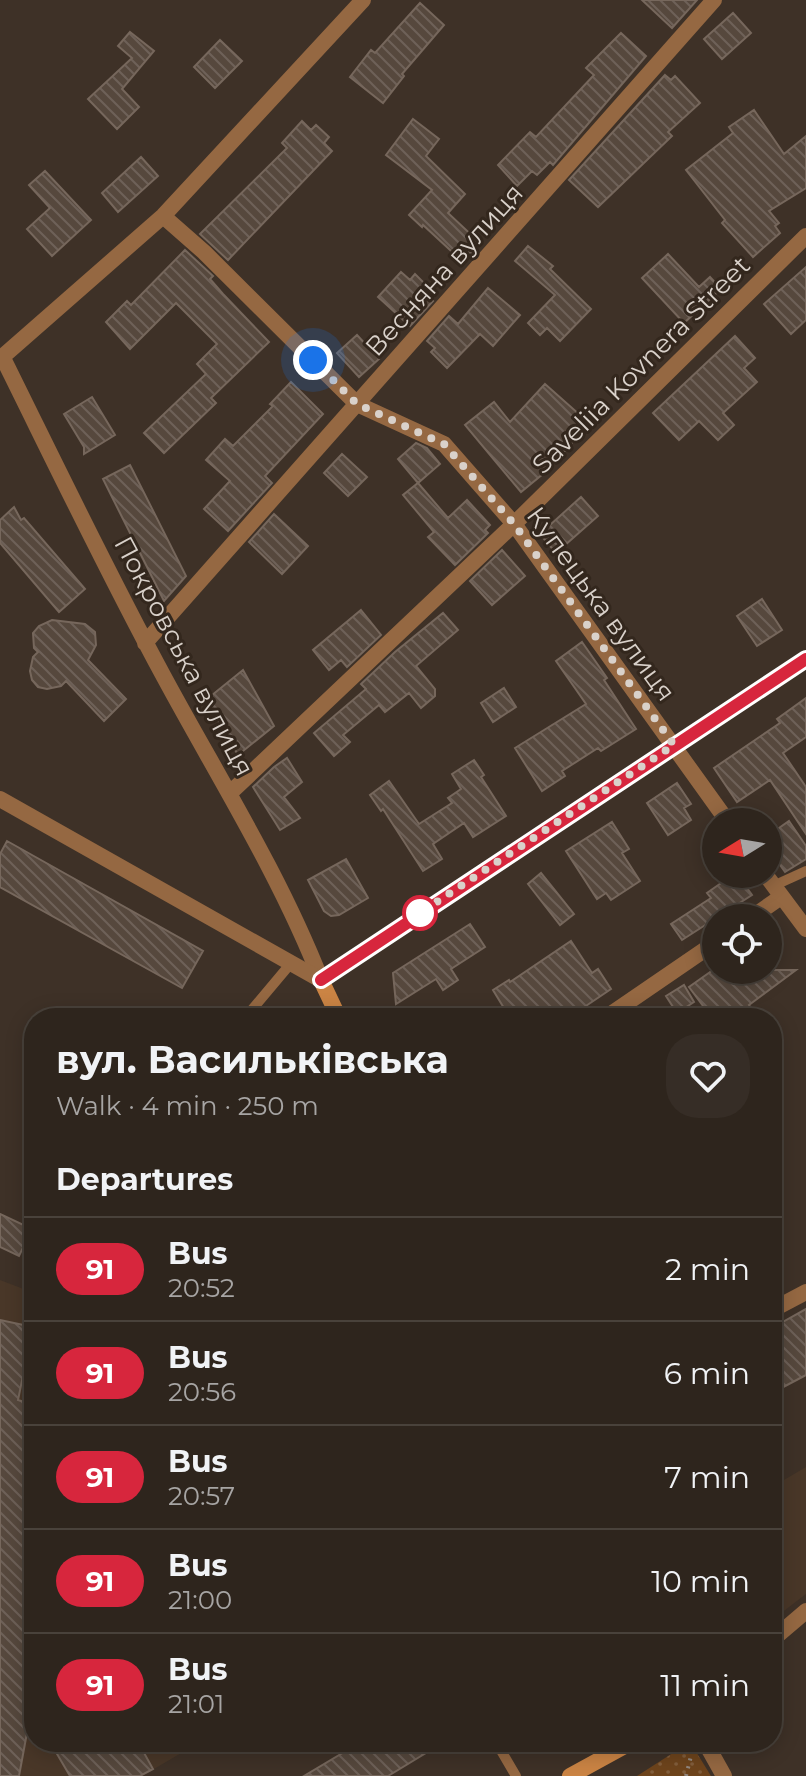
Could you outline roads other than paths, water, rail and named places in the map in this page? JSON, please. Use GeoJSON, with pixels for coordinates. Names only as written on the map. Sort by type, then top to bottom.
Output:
{"type":"FeatureCollection","features":[{"type":"Feature","properties":{"kind":"main road"},"geometry":{"type":"LineString","coordinates":[[321,980],[806,659]]}},
{"type":"Feature","properties":{"kind":"main road","name":"Покровська вулиця"},"geometry":{"type":"LineString","coordinates":[[321,980],[334,1008]]}},
{"type":"Feature","properties":{"kind":"main road"},"geometry":{"type":"LineString","coordinates":[[570,1776],[614,1752]]}},
{"type":"Feature","properties":{"kind":"street"},"geometry":{"type":"LineString","coordinates":[[1,358],[163,216],[363,0]]}},
{"type":"Feature","properties":{"kind":"street","name":"Весняна вулиця"},"geometry":{"type":"LineString","coordinates":[[145,643],[714,0]]}},
{"type":"Feature","properties":{"kind":"street","name":"Купецька вулиця"},"geometry":{"type":"LineString","coordinates":[[163,216],[204,252],[357,404],[444,444],[514,524],[718,808]]}},
{"type":"Feature","properties":{"kind":"street","name":"Saveliia Kovnera Street"},"geometry":{"type":"LineString","coordinates":[[230,793],[514,524],[806,236]]}},
{"type":"Feature","properties":{"kind":"street","name":"Покровська вулиця"},"geometry":{"type":"LineString","coordinates":[[1,358],[145,643],[230,793],[294,915],[321,980]]}},
{"type":"Feature","properties":{"kind":"street"},"geometry":{"type":"LineString","coordinates":[[0,799],[321,980]]}},
{"type":"Feature","properties":{"kind":"street"},"geometry":{"type":"LineString","coordinates":[[775,888],[806,929]]}},
{"type":"Feature","properties":{"kind":"street"},"geometry":{"type":"LineString","coordinates":[[620,1008],[702,952]]}},
{"type":"Feature","properties":{"kind":"street"},"geometry":{"type":"LineString","coordinates":[[782,1305],[806,1292]]}},
{"type":"Feature","properties":{"kind":"street"},"geometry":{"type":"LineString","coordinates":[[782,1631],[806,1611]]}},
{"type":"Feature","properties":{"kind":"street"},"geometry":{"type":"LineString","coordinates":[[711,1752],[724,1776]]}},
{"type":"Feature","properties":{"kind":"lane"},"geometry":{"type":"LineString","coordinates":[[782,882],[806,871]]}},
{"type":"Feature","properties":{"kind":"lane"},"geometry":{"type":"LineString","coordinates":[[253,1008],[292,962]]}},
{"type":"Feature","properties":{"kind":"lane"},"geometry":{"type":"LineString","coordinates":[[502,1752],[516,1776]]}}]}
